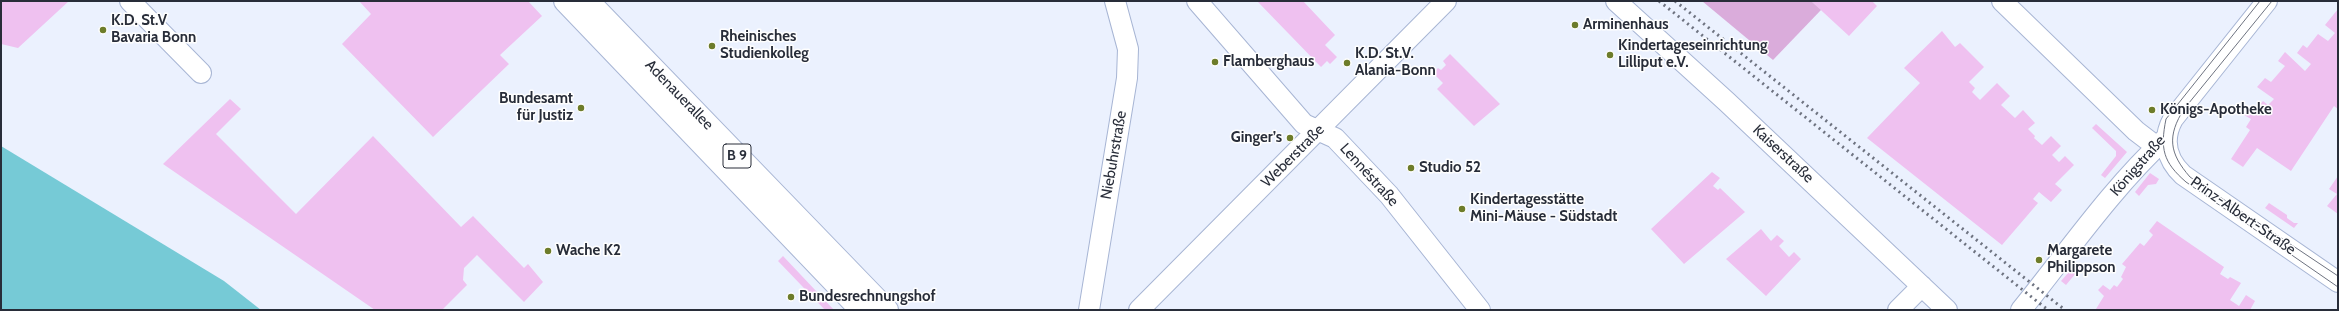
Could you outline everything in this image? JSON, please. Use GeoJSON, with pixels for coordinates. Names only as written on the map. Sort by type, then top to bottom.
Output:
{"type":"FeatureCollection","features":[{"type":"Feature","properties":{"kind":"main road","name":"Adenauerallee"},"geometry":{"type":"LineString","coordinates":[[565,1],[861,310]]}},
{"type":"Feature","properties":{"kind":"main road","name":"Adenauerallee"},"geometry":{"type":"LineString","coordinates":[[588,1],[887,310]]}},
{"type":"Feature","properties":{"kind":"street"},"geometry":{"type":"LineString","coordinates":[[130,1],[201,73]]}},
{"type":"Feature","properties":{"kind":"street","name":"Niebuhrstraße"},"geometry":{"type":"LineString","coordinates":[[1089,310],[1127,78],[1128,49],[1115,1]]}},
{"type":"Feature","properties":{"kind":"street","name":"Lennéstraße"},"geometry":{"type":"LineString","coordinates":[[1197,1],[1304,124],[1335,138],[1389,195],[1480,310]]}},
{"type":"Feature","properties":{"kind":"street","name":"Weberstraße"},"geometry":{"type":"LineString","coordinates":[[1139,310],[1446,1]]}},
{"type":"Feature","properties":{"kind":"street","name":"Kaiserstraße"},"geometry":{"type":"LineString","coordinates":[[1616,1],[1727,102],[1947,310]]}},
{"type":"Feature","properties":{"kind":"street"},"geometry":{"type":"LineString","coordinates":[[2002,1],[2125,120],[2161,142]]}},
{"type":"Feature","properties":{"kind":"street","name":"Königstraße"},"geometry":{"type":"LineString","coordinates":[[2021,310],[2090,223],[2161,142],[2173,119],[2267,1]]}},
{"type":"Feature","properties":{"kind":"street","name":"Prinz-Albert-Straße"},"geometry":{"type":"LineString","coordinates":[[2161,142],[2167,150],[2172,162],[2183,175],[2338,282]]}},
{"type":"Feature","properties":{"kind":"street"},"geometry":{"type":"LineString","coordinates":[[1898,310],[1922,286]]}},
{"type":"Feature","properties":{"kind":"shaded area"},"geometry":{"type":"Polygon","coordinates":[[[1,1],[69,1],[18,48],[1,44],[1,1]]]}},
{"type":"Feature","properties":{"kind":"shaded area"},"geometry":{"type":"Polygon","coordinates":[[[359,1],[528,1],[542,16],[500,55],[509,64],[433,137],[342,44],[371,14],[359,1]]]}},
{"type":"Feature","properties":{"kind":"shaded area"},"geometry":{"type":"Polygon","coordinates":[[[1257,1],[1303,1],[1335,35],[1325,45],[1337,57],[1330,64],[1327,61],[1321,67],[1257,1]]]}},
{"type":"Feature","properties":{"kind":"shaded area"},"geometry":{"type":"Polygon","coordinates":[[[1702,1],[1811,1],[1821,10],[1773,60],[1702,1]]]}},
{"type":"Feature","properties":{"kind":"shaded area"},"geometry":{"type":"Polygon","coordinates":[[[1811,1],[1872,1],[1877,6],[1849,36],[1811,1]]]}},
{"type":"Feature","properties":{"kind":"shaded area"},"geometry":{"type":"Polygon","coordinates":[[[2338,9],[2338,109],[2334,106],[2291,171],[2257,148],[2243,167],[2231,159],[2250,130],[2246,127],[2251,119],[2244,115],[2253,105],[2257,108],[2263,101],[2268,105],[2274,99],[2257,87],[2265,78],[2271,82],[2285,66],[2278,61],[2285,52],[2305,71],[2311,64],[2297,53],[2303,45],[2307,48],[2318,34],[2328,41],[2335,33],[2325,25],[2338,9]]]}},
{"type":"Feature","properties":{"kind":"shaded area"},"geometry":{"type":"Polygon","coordinates":[[[1942,31],[1955,47],[1960,43],[1984,67],[1969,82],[1975,88],[1972,92],[1980,100],[1997,83],[2010,96],[2001,105],[2015,118],[2023,110],[2035,123],[2028,129],[2035,136],[2034,138],[2042,145],[2051,136],[2061,146],[2052,155],[2059,162],[2065,156],[2074,165],[2055,184],[2062,190],[2051,202],[2039,192],[2033,199],[2038,203],[2002,245],[1867,138],[1920,83],[1904,68],[1942,31]]]}},
{"type":"Feature","properties":{"kind":"shaded area"},"geometry":{"type":"Polygon","coordinates":[[[1450,54],[1500,104],[1474,126],[1437,89],[1443,83],[1433,73],[1438,68],[1441,70],[1446,65],[1443,61],[1450,54]]]}},
{"type":"Feature","properties":{"kind":"shaded area"},"geometry":{"type":"Polygon","coordinates":[[[230,99],[241,109],[216,134],[296,214],[373,136],[461,227],[473,216],[524,268],[528,264],[543,282],[524,302],[477,255],[464,268],[463,280],[467,285],[442,310],[375,310],[163,164],[230,99]]]}},
{"type":"Feature","properties":{"kind":"shaded area"},"geometry":{"type":"Polygon","coordinates":[[[2096,124],[2127,152],[2105,178],[2101,175],[2116,156],[2116,151],[2092,128],[2096,124]]]}},
{"type":"Feature","properties":{"kind":"shaded area"},"geometry":{"type":"Polygon","coordinates":[[[1712,172],[1720,178],[1713,186],[1718,190],[1720,188],[1745,212],[1684,264],[1651,229],[1712,172]]]}},
{"type":"Feature","properties":{"kind":"shaded area"},"geometry":{"type":"Polygon","coordinates":[[[2150,173],[2159,179],[2156,184],[2148,185],[2139,196],[2135,192],[2150,173]]]}},
{"type":"Feature","properties":{"kind":"shaded area"},"geometry":{"type":"Polygon","coordinates":[[[2338,176],[2338,214],[2327,206],[2337,194],[2329,189],[2338,176]]]}},
{"type":"Feature","properties":{"kind":"shaded area"},"geometry":{"type":"Polygon","coordinates":[[[2269,203],[2287,215],[2287,218],[2294,223],[2298,223],[2294,228],[2265,208],[2269,203]]]}},
{"type":"Feature","properties":{"kind":"shaded area"},"geometry":{"type":"Polygon","coordinates":[[[2157,221],[2224,267],[2220,274],[2228,279],[2230,277],[2241,283],[2230,300],[2239,306],[2246,295],[2255,301],[2250,310],[2096,309],[2104,296],[2098,290],[2103,285],[2110,290],[2114,285],[2117,287],[2123,279],[2121,277],[2126,267],[2122,264],[2140,243],[2144,246],[2153,235],[2149,231],[2157,221]]]}},
{"type":"Feature","properties":{"kind":"shaded area"},"geometry":{"type":"Polygon","coordinates":[[[1761,229],[1771,241],[1777,235],[1784,241],[1779,246],[1789,257],[1794,252],[1801,259],[1766,296],[1726,259],[1761,229]]]}},
{"type":"Feature","properties":{"kind":"shaded area"},"geometry":{"type":"Polygon","coordinates":[[[783,256],[834,310],[825,310],[778,261],[783,256]]]}},
{"type":"Feature","properties":{"kind":"shaded area"},"geometry":{"type":"Polygon","coordinates":[[[2077,263],[2081,267],[2066,285],[2061,281],[2077,263]]]}},
{"type":"Feature","properties":{"kind":"water"},"geometry":{"type":"Polygon","coordinates":[[[1,146],[224,281],[261,310],[1,310],[1,146]]]}},
{"type":"Feature","properties":{"kind":"tram line"},"geometry":{"type":"LineString","coordinates":[[2260,1],[2166,119],[2163,139],[2165,154],[2172,168],[2186,182],[2338,287]]}},
{"type":"Feature","properties":{"kind":"tram line"},"geometry":{"type":"LineString","coordinates":[[2272,1],[2184,109],[2173,136],[2174,152],[2190,177],[2338,276]]}},
{"type":"Feature","properties":{"kind":"railway"},"geometry":{"type":"LineString","coordinates":[[1659,1],[2048,310]]}},
{"type":"Feature","properties":{"kind":"railway"},"geometry":{"type":"LineString","coordinates":[[1675,1],[2065,310]]}},
{"type":"Feature","properties":{"kind":"place","name":"Arminenhaus"},"geometry":{"type":"Point","coordinates":[1575,25]}},
{"type":"Feature","properties":{"kind":"place","name":"K.D. St.V Bavaria Bonn"},"geometry":{"type":"Point","coordinates":[103,30]}},
{"type":"Feature","properties":{"kind":"place","name":"Rheinisches Studienkolleg"},"geometry":{"type":"Point","coordinates":[712,46]}},
{"type":"Feature","properties":{"kind":"place","name":"Kindertageseinrichtung Lilliput e.V."},"geometry":{"type":"Point","coordinates":[1610,55]}},
{"type":"Feature","properties":{"kind":"place","name":"Flamberghaus"},"geometry":{"type":"Point","coordinates":[1215,62]}},
{"type":"Feature","properties":{"kind":"place","name":"K.D. St.V. Alania-Bonn"},"geometry":{"type":"Point","coordinates":[1347,63]}},
{"type":"Feature","properties":{"kind":"place","name":"Bundesamt für Justiz"},"geometry":{"type":"Point","coordinates":[581,108]}},
{"type":"Feature","properties":{"kind":"place","name":"Königs-Apotheke"},"geometry":{"type":"Point","coordinates":[2152,110]}},
{"type":"Feature","properties":{"kind":"place","name":"Ginger’s"},"geometry":{"type":"Point","coordinates":[1290,138]}},
{"type":"Feature","properties":{"kind":"place","name":"Studio 52"},"geometry":{"type":"Point","coordinates":[1411,168]}},
{"type":"Feature","properties":{"kind":"place","name":"Kindertagesstätte Mini-Mäuse - Südstadt"},"geometry":{"type":"Point","coordinates":[1462,209]}},
{"type":"Feature","properties":{"kind":"place","name":"Wache K2"},"geometry":{"type":"Point","coordinates":[548,251]}},
{"type":"Feature","properties":{"kind":"place","name":"Margarete Philippson"},"geometry":{"type":"Point","coordinates":[2039,260]}},
{"type":"Feature","properties":{"kind":"place","name":"Bundesrechnungshof"},"geometry":{"type":"Point","coordinates":[791,297]}}]}
